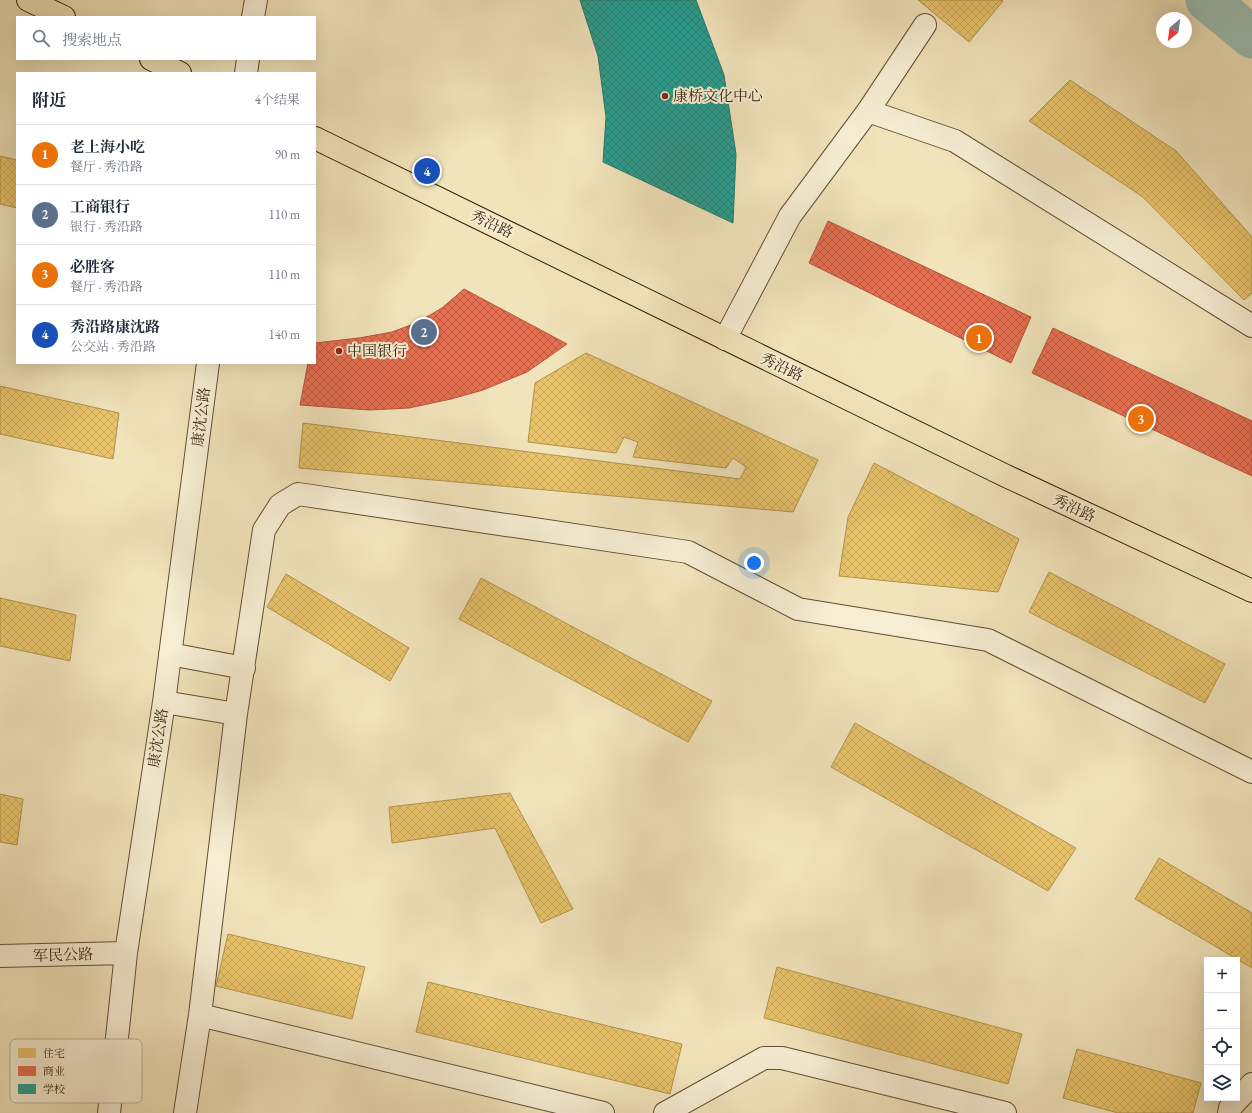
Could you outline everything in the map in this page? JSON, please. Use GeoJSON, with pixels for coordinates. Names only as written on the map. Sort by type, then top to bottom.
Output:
{"type":"FeatureCollection","features":[{"type":"Feature","properties":{"kind":"main road"},"geometry":{"type":"LineString","coordinates":[[28,0],[62,16]]}},
{"type":"Feature","properties":{"kind":"main road"},"geometry":{"type":"LineString","coordinates":[[153,60],[178,72]]}},
{"type":"Feature","properties":{"kind":"main road","name":"秀沿路"},"geometry":{"type":"LineString","coordinates":[[316,138],[1004,475],[1252,590]]}},
{"type":"Feature","properties":{"kind":"street"},"geometry":{"type":"LineString","coordinates":[[253,16],[256,0]]}},
{"type":"Feature","properties":{"kind":"street"},"geometry":{"type":"LineString","coordinates":[[725,339],[790,216],[868,111],[925,25]]}},
{"type":"Feature","properties":{"kind":"street"},"geometry":{"type":"LineString","coordinates":[[246,72],[248,60]]}},
{"type":"Feature","properties":{"kind":"street"},"geometry":{"type":"LineString","coordinates":[[868,111],[955,141],[1252,326]]}},
{"type":"Feature","properties":{"kind":"street","name":"康沈公路"},"geometry":{"type":"LineString","coordinates":[[117,1039],[126,952],[164,702],[208,364]]}},
{"type":"Feature","properties":{"kind":"street"},"geometry":{"type":"LineString","coordinates":[[185,1113],[200,1015],[236,714],[264,530],[280,505],[298,494],[688,552],[798,609],[988,640],[1252,772]]}},
{"type":"Feature","properties":{"kind":"street"},"geometry":{"type":"LineString","coordinates":[[170,654],[244,668]]}},
{"type":"Feature","properties":{"kind":"street"},"geometry":{"type":"LineString","coordinates":[[164,702],[236,714]]}},
{"type":"Feature","properties":{"kind":"street","name":"军民公路"},"geometry":{"type":"LineString","coordinates":[[0,956],[126,952]]}},
{"type":"Feature","properties":{"kind":"street"},"geometry":{"type":"LineString","coordinates":[[200,1015],[603,1113]]}},
{"type":"Feature","properties":{"kind":"street"},"geometry":{"type":"LineString","coordinates":[[665,1113],[764,1058],[782,1058],[1005,1113]]}},
{"type":"Feature","properties":{"kind":"street"},"geometry":{"type":"LineString","coordinates":[[1229,1113],[1230,1108],[1252,1084]]}},
{"type":"Feature","properties":{"kind":"street","name":"康沈公路"},"geometry":{"type":"LineString","coordinates":[[109,1113],[110,1103]]}},
{"type":"Feature","properties":{"kind":"building: 住宅"},"geometry":{"type":"Polygon","coordinates":[[[918,0],[1002,0],[1003,1],[969,42],[918,0]]]}},
{"type":"Feature","properties":{"kind":"building: 住宅"},"geometry":{"type":"Polygon","coordinates":[[[1070,80],[1176,151],[1252,237],[1252,293],[1244,300],[1143,197],[1029,121],[1070,80]]]}},
{"type":"Feature","properties":{"kind":"building: 住宅"},"geometry":{"type":"Polygon","coordinates":[[[0,156],[16,160],[16,208],[0,204],[0,156]]]}},
{"type":"Feature","properties":{"kind":"building: 住宅"},"geometry":{"type":"Polygon","coordinates":[[[586,353],[818,460],[793,512],[299,468],[303,423],[740,479],[746,467],[733,458],[726,468],[633,457],[638,442],[624,437],[616,453],[528,442],[535,383],[586,353]]]}},
{"type":"Feature","properties":{"kind":"building: 住宅"},"geometry":{"type":"Polygon","coordinates":[[[0,386],[119,413],[113,459],[0,434],[0,386]]]}},
{"type":"Feature","properties":{"kind":"building: 住宅"},"geometry":{"type":"Polygon","coordinates":[[[874,463],[1019,539],[998,592],[839,576],[848,517],[874,463]]]}},
{"type":"Feature","properties":{"kind":"building: 住宅"},"geometry":{"type":"Polygon","coordinates":[[[1049,572],[1225,664],[1205,703],[1029,612],[1049,572]]]}},
{"type":"Feature","properties":{"kind":"building: 住宅"},"geometry":{"type":"Polygon","coordinates":[[[286,574],[409,648],[390,681],[267,607],[286,574]]]}},
{"type":"Feature","properties":{"kind":"building: 住宅"},"geometry":{"type":"Polygon","coordinates":[[[481,578],[712,701],[688,742],[459,619],[481,578]]]}},
{"type":"Feature","properties":{"kind":"building: 住宅"},"geometry":{"type":"Polygon","coordinates":[[[0,598],[76,615],[70,661],[0,646],[0,598]]]}},
{"type":"Feature","properties":{"kind":"building: 住宅"},"geometry":{"type":"Polygon","coordinates":[[[855,723],[1076,848],[1048,891],[831,767],[855,723]]]}},
{"type":"Feature","properties":{"kind":"building: 住宅"},"geometry":{"type":"Polygon","coordinates":[[[510,793],[573,909],[541,923],[495,828],[392,843],[389,807],[510,793]]]}},
{"type":"Feature","properties":{"kind":"building: 住宅"},"geometry":{"type":"Polygon","coordinates":[[[0,794],[23,799],[17,845],[0,842],[0,794]]]}},
{"type":"Feature","properties":{"kind":"building: 住宅"},"geometry":{"type":"Polygon","coordinates":[[[1159,858],[1252,913],[1252,968],[1240,961],[1240,957],[1233,957],[1135,899],[1159,858]]]}},
{"type":"Feature","properties":{"kind":"building: 住宅"},"geometry":{"type":"Polygon","coordinates":[[[228,934],[365,967],[352,1019],[216,986],[228,934]]]}},
{"type":"Feature","properties":{"kind":"building: 住宅"},"geometry":{"type":"Polygon","coordinates":[[[777,967],[1022,1034],[1008,1084],[764,1018],[777,967]]]}},
{"type":"Feature","properties":{"kind":"building: 住宅"},"geometry":{"type":"Polygon","coordinates":[[[428,982],[682,1044],[670,1094],[416,1032],[428,982]]]}},
{"type":"Feature","properties":{"kind":"building: 住宅"},"geometry":{"type":"Polygon","coordinates":[[[1077,1049],[1201,1083],[1193,1113],[1118,1113],[1063,1098],[1077,1049]]]}},
{"type":"Feature","properties":{"kind":"building: 商业"},"geometry":{"type":"Polygon","coordinates":[[[828,221],[1031,317],[1011,363],[809,263],[828,221]]]}},
{"type":"Feature","properties":{"kind":"building: 商业"},"geometry":{"type":"Polygon","coordinates":[[[464,289],[567,344],[527,372],[483,390],[451,399],[409,408],[369,410],[300,405],[308,364],[316,364],[316,343],[359,338],[392,332],[416,323],[442,308],[464,289]]]}},
{"type":"Feature","properties":{"kind":"building: 商业"},"geometry":{"type":"Polygon","coordinates":[[[1053,328],[1252,421],[1252,476],[1032,373],[1053,328]]]}},
{"type":"Feature","properties":{"kind":"building: 学校","name":"康桥文化中心"},"geometry":{"type":"Polygon","coordinates":[[[580,0],[696,0],[724,75],[736,154],[733,223],[603,162],[606,117],[598,56],[580,0]]]}},
{"type":"Feature","properties":{"kind":"waterway"},"geometry":{"type":"LineString","coordinates":[[1207,0],[1252,37]]}},
{"type":"Feature","properties":{"kind":"place","name":"康桥文化中心"},"geometry":{"type":"Point","coordinates":[665,96]}},
{"type":"Feature","properties":{"kind":"place","name":"秀沿路康沈路"},"geometry":{"type":"Point","coordinates":[427,171]}},
{"type":"Feature","properties":{"kind":"place","name":"工商银行"},"geometry":{"type":"Point","coordinates":[424,332]}},
{"type":"Feature","properties":{"kind":"place","name":"老上海小吃"},"geometry":{"type":"Point","coordinates":[979,338]}},
{"type":"Feature","properties":{"kind":"place","name":"中国银行"},"geometry":{"type":"Point","coordinates":[339,351]}},
{"type":"Feature","properties":{"kind":"place","name":"必胜客"},"geometry":{"type":"Point","coordinates":[1141,419]}}]}
